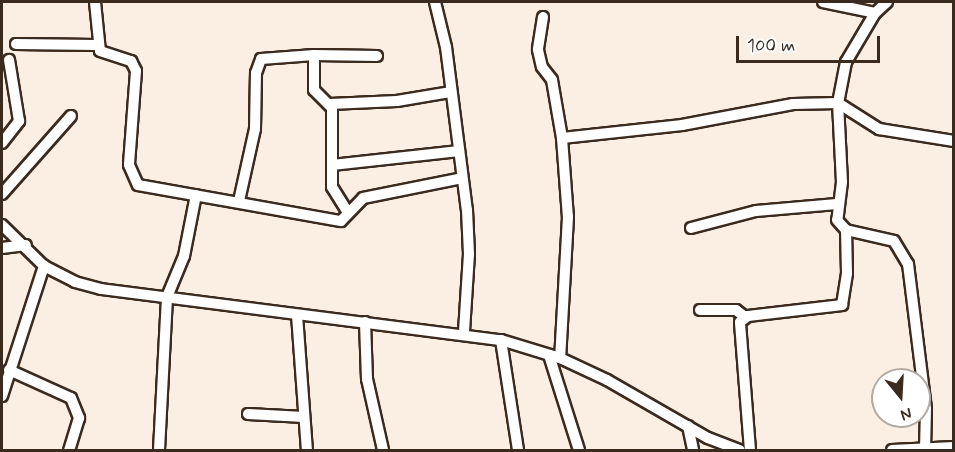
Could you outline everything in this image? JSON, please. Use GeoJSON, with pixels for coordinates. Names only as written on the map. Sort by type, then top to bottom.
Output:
{"type":"FeatureCollection","features":[{"type":"Feature","properties":{"kind":"street"},"geometry":{"type":"LineString","coordinates":[[95,2],[96,45],[102,54],[131,62],[136,71],[129,165],[135,182],[341,220],[347,211],[363,198],[462,178]]}},
{"type":"Feature","properties":{"kind":"street"},"geometry":{"type":"LineString","coordinates":[[435,2],[451,92],[470,254],[464,333]]}},
{"type":"Feature","properties":{"kind":"street"},"geometry":{"type":"LineString","coordinates":[[823,2],[875,13]]}},
{"type":"Feature","properties":{"kind":"street"},"geometry":{"type":"LineString","coordinates":[[887,2],[875,13],[846,62],[838,103],[842,182],[837,204],[837,220],[846,230],[894,241],[908,264],[926,409],[925,448]]}},
{"type":"Feature","properties":{"kind":"street"},"geometry":{"type":"LineString","coordinates":[[543,17],[538,50],[542,67],[552,80],[562,138],[568,217],[560,358]]}},
{"type":"Feature","properties":{"kind":"street"},"geometry":{"type":"LineString","coordinates":[[16,44],[96,45]]}},
{"type":"Feature","properties":{"kind":"street"},"geometry":{"type":"LineString","coordinates":[[314,55],[314,90],[330,104],[397,101],[451,92]]}},
{"type":"Feature","properties":{"kind":"street"},"geometry":{"type":"LineString","coordinates":[[239,201],[255,129],[258,65],[264,57],[377,56]]}},
{"type":"Feature","properties":{"kind":"street"},"geometry":{"type":"LineString","coordinates":[[2,143],[19,121],[9,60]]}},
{"type":"Feature","properties":{"kind":"street"},"geometry":{"type":"LineString","coordinates":[[562,138],[682,125],[793,104],[838,103],[879,129],[954,141]]}},
{"type":"Feature","properties":{"kind":"street"},"geometry":{"type":"LineString","coordinates":[[330,104],[332,188],[347,211]]}},
{"type":"Feature","properties":{"kind":"street"},"geometry":{"type":"LineString","coordinates":[[2,194],[71,116]]}},
{"type":"Feature","properties":{"kind":"street"},"geometry":{"type":"LineString","coordinates":[[332,165],[459,152]]}},
{"type":"Feature","properties":{"kind":"street"},"geometry":{"type":"LineString","coordinates":[[159,450],[167,297],[184,256],[196,195]]}},
{"type":"Feature","properties":{"kind":"street"},"geometry":{"type":"LineString","coordinates":[[691,228],[756,211],[837,204]]}},
{"type":"Feature","properties":{"kind":"street"},"geometry":{"type":"LineString","coordinates":[[2,225],[26,245],[44,266],[75,282],[297,315],[464,333],[501,340],[560,358],[688,426],[740,450]]}},
{"type":"Feature","properties":{"kind":"street"},"geometry":{"type":"LineString","coordinates":[[700,310],[736,310],[745,317],[842,304],[847,273],[846,230]]}},
{"type":"Feature","properties":{"kind":"street"},"geometry":{"type":"LineString","coordinates":[[2,248],[26,245]]}},
{"type":"Feature","properties":{"kind":"street"},"geometry":{"type":"LineString","coordinates":[[2,396],[44,266]]}},
{"type":"Feature","properties":{"kind":"street"},"geometry":{"type":"LineString","coordinates":[[297,315],[307,450]]}},
{"type":"Feature","properties":{"kind":"street"},"geometry":{"type":"LineString","coordinates":[[745,317],[740,326],[750,450]]}},
{"type":"Feature","properties":{"kind":"street"},"geometry":{"type":"LineString","coordinates":[[365,322],[367,379],[383,450]]}},
{"type":"Feature","properties":{"kind":"street"},"geometry":{"type":"LineString","coordinates":[[501,340],[518,450]]}},
{"type":"Feature","properties":{"kind":"street"},"geometry":{"type":"LineString","coordinates":[[549,355],[579,450]]}},
{"type":"Feature","properties":{"kind":"street"},"geometry":{"type":"LineString","coordinates":[[9,370],[71,398],[79,417],[69,450]]}},
{"type":"Feature","properties":{"kind":"street"},"geometry":{"type":"LineString","coordinates":[[248,414],[304,417]]}},
{"type":"Feature","properties":{"kind":"street"},"geometry":{"type":"LineString","coordinates":[[688,426],[693,450]]}},
{"type":"Feature","properties":{"kind":"street"},"geometry":{"type":"LineString","coordinates":[[892,450],[954,447]]}}]}
